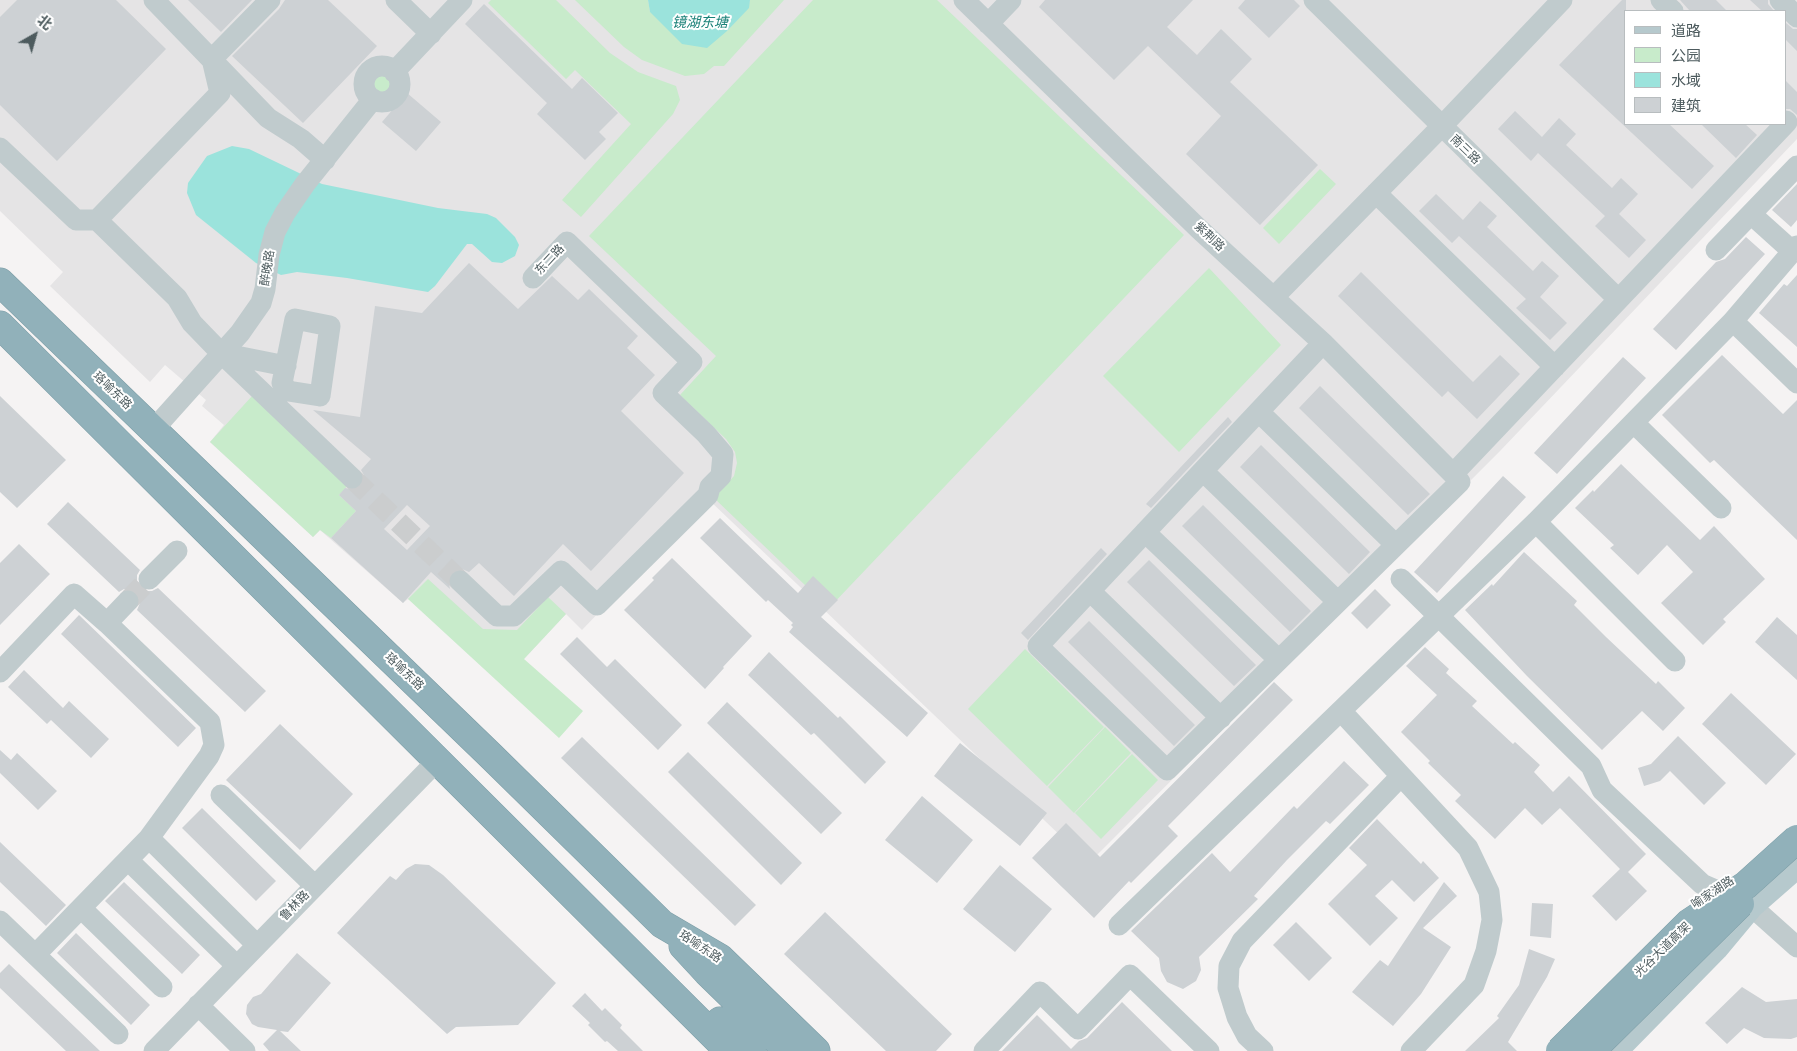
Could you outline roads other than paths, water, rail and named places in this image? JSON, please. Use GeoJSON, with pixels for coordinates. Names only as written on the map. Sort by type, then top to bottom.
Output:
{"type":"FeatureCollection","features":[{"type":"Feature","properties":{"kind":"highway","name":"珞喻东路"},"geometry":{"type":"LineString","coordinates":[[0,282],[492,756],[662,924],[720,958],[816,1051]]}},
{"type":"Feature","properties":{"kind":"highway"},"geometry":{"type":"LineString","coordinates":[[0,326],[729,1051]]}},
{"type":"Feature","properties":{"kind":"highway","name":"光谷大道高架"},"geometry":{"type":"LineString","coordinates":[[1560,1051],[1690,923],[1746,884],[1797,839]]}},
{"type":"Feature","properties":{"kind":"highway","name":"光谷大道高架"},"geometry":{"type":"LineString","coordinates":[[1591,1051],[1746,898],[1797,852]]}},
{"type":"Feature","properties":{"kind":"highway"},"geometry":{"type":"LineString","coordinates":[[662,924],[752,1051]]}},
{"type":"Feature","properties":{"kind":"highway"},"geometry":{"type":"LineString","coordinates":[[631,954],[688,992],[719,1003],[788,1051]]}},
{"type":"Feature","properties":{"kind":"main road","name":"喻家湖路"},"geometry":{"type":"LineString","coordinates":[[1547,1051],[1681,914],[1738,877],[1797,824]]}},
{"type":"Feature","properties":{"kind":"main road"},"geometry":{"type":"LineString","coordinates":[[1613,1051],[1714,947],[1750,905],[1797,864]]}},
{"type":"Feature","properties":{"kind":"street"},"geometry":{"type":"LineString","coordinates":[[154,0],[268,118],[301,139],[325,160]]}},
{"type":"Feature","properties":{"kind":"street"},"geometry":{"type":"LineString","coordinates":[[212,59],[270,0]]}},
{"type":"Feature","properties":{"kind":"street"},"geometry":{"type":"LineString","coordinates":[[396,0],[431,34]]}},
{"type":"Feature","properties":{"kind":"street","name":"醉晚路"},"geometry":{"type":"LineString","coordinates":[[153,430],[240,333],[261,303],[275,232],[285,213],[305,184],[373,99],[366,92],[365,87],[365,81],[370,72],[379,67],[384,67],[394,72],[462,0]]}},
{"type":"Feature","properties":{"kind":"street","name":"紫荆路"},"geometry":{"type":"LineString","coordinates":[[964,0],[1199,229],[1323,344],[1452,474]]}},
{"type":"Feature","properties":{"kind":"street"},"geometry":{"type":"LineString","coordinates":[[988,24],[1011,0]]}},
{"type":"Feature","properties":{"kind":"street","name":"南三路"},"geometry":{"type":"LineString","coordinates":[[1314,0],[1618,299]]}},
{"type":"Feature","properties":{"kind":"street"},"geometry":{"type":"LineString","coordinates":[[1274,297],[1441,127],[1562,0]]}},
{"type":"Feature","properties":{"kind":"street"},"geometry":{"type":"LineString","coordinates":[[1661,0],[1672,10]]}},
{"type":"Feature","properties":{"kind":"street"},"geometry":{"type":"LineString","coordinates":[[97,220],[220,93],[212,59]]}},
{"type":"Feature","properties":{"kind":"street"},"geometry":{"type":"LineString","coordinates":[[1323,344],[1038,646],[1167,770],[1460,482],[1452,474],[1784,125]]}},
{"type":"Feature","properties":{"kind":"street"},"geometry":{"type":"LineString","coordinates":[[0,148],[76,220],[97,220],[177,298],[192,323],[352,478]]}},
{"type":"Feature","properties":{"kind":"street"},"geometry":{"type":"LineString","coordinates":[[1716,250],[1797,166]]}},
{"type":"Feature","properties":{"kind":"street"},"geometry":{"type":"LineString","coordinates":[[1376,193],[1555,366]]}},
{"type":"Feature","properties":{"kind":"street"},"geometry":{"type":"LineString","coordinates":[[1119,925],[1536,522],[1733,321],[1795,249],[1751,214]]}},
{"type":"Feature","properties":{"kind":"street","name":"东二路"},"geometry":{"type":"LineString","coordinates":[[460,581],[497,616],[514,616],[561,571],[597,605],[708,495],[710,487],[721,476],[723,454],[706,434],[663,393],[668,374],[692,362],[567,242],[552,266],[533,278]]}},
{"type":"Feature","properties":{"kind":"street"},"geometry":{"type":"LineString","coordinates":[[295,319],[330,326],[333,359],[314,402],[288,392],[282,383],[286,366],[295,319]]}},
{"type":"Feature","properties":{"kind":"street"},"geometry":{"type":"LineString","coordinates":[[1733,321],[1797,383]]}},
{"type":"Feature","properties":{"kind":"street"},"geometry":{"type":"LineString","coordinates":[[222,353],[286,366]]}},
{"type":"Feature","properties":{"kind":"street"},"geometry":{"type":"LineString","coordinates":[[1259,412],[1396,545]]}},
{"type":"Feature","properties":{"kind":"street"},"geometry":{"type":"LineString","coordinates":[[1634,423],[1721,508]]}},
{"type":"Feature","properties":{"kind":"street"},"geometry":{"type":"LineString","coordinates":[[1203,471],[1338,602]]}},
{"type":"Feature","properties":{"kind":"street"},"geometry":{"type":"LineString","coordinates":[[1536,522],[1676,661]]}},
{"type":"Feature","properties":{"kind":"street"},"geometry":{"type":"LineString","coordinates":[[1145,532],[1279,660]]}},
{"type":"Feature","properties":{"kind":"street"},"geometry":{"type":"LineString","coordinates":[[149,579],[177,551]]}},
{"type":"Feature","properties":{"kind":"street"},"geometry":{"type":"LineString","coordinates":[[1401,579],[1591,766],[1602,790],[1702,884],[1750,905],[1797,948]]}},
{"type":"Feature","properties":{"kind":"street"},"geometry":{"type":"LineString","coordinates":[[1090,591],[1221,718]]}},
{"type":"Feature","properties":{"kind":"street"},"geometry":{"type":"LineString","coordinates":[[0,672],[74,594],[107,622],[210,722],[214,746],[209,756],[150,838],[36,954]]}},
{"type":"Feature","properties":{"kind":"street"},"geometry":{"type":"LineString","coordinates":[[107,622],[128,601]]}},
{"type":"Feature","properties":{"kind":"street"},"geometry":{"type":"LineString","coordinates":[[1341,711],[1468,848],[1489,892],[1492,920],[1486,952],[1474,985],[1411,1051]]}},
{"type":"Feature","properties":{"kind":"street","name":"鲁林路"},"geometry":{"type":"LineString","coordinates":[[154,1051],[437,761]]}},
{"type":"Feature","properties":{"kind":"street"},"geometry":{"type":"LineString","coordinates":[[1263,1051],[1247,1036],[1237,1017],[1228,988],[1229,966],[1242,941],[1401,776]]}},
{"type":"Feature","properties":{"kind":"street"},"geometry":{"type":"LineString","coordinates":[[221,795],[315,886]]}},
{"type":"Feature","properties":{"kind":"street"},"geometry":{"type":"LineString","coordinates":[[150,838],[257,945]]}},
{"type":"Feature","properties":{"kind":"street"},"geometry":{"type":"LineString","coordinates":[[129,861],[237,966]]}},
{"type":"Feature","properties":{"kind":"street"},"geometry":{"type":"LineString","coordinates":[[81,908],[162,987]]}},
{"type":"Feature","properties":{"kind":"street"},"geometry":{"type":"LineString","coordinates":[[0,921],[118,1034]]}},
{"type":"Feature","properties":{"kind":"street"},"geometry":{"type":"LineString","coordinates":[[984,1051],[1040,992],[1078,1029],[1130,975],[1209,1051]]}},
{"type":"Feature","properties":{"kind":"street"},"geometry":{"type":"LineString","coordinates":[[198,1005],[245,1051]]}},
{"type":"Feature","properties":{"kind":"water","name":"镜湖东塘"},"geometry":{"type":"Polygon","coordinates":[[[648,0],[750,0],[749,8],[707,48],[682,44],[650,12],[648,0]]]}},
{"type":"Feature","properties":{"kind":"water"},"geometry":{"type":"Polygon","coordinates":[[[232,146],[249,149],[322,184],[438,208],[487,214],[496,218],[515,237],[519,245],[515,256],[502,263],[492,262],[472,244],[467,244],[435,286],[428,292],[347,278],[297,272],[281,275],[256,263],[196,215],[187,193],[188,183],[207,156],[232,146]]]}},
{"type":"Feature","properties":{"kind":"tunnel"},"geometry":{"type":"LineString","coordinates":[[352,478],[460,581]]}},
{"type":"Feature","properties":{"kind":"tunnel"},"geometry":{"type":"LineString","coordinates":[[128,601],[149,579]]}}]}
